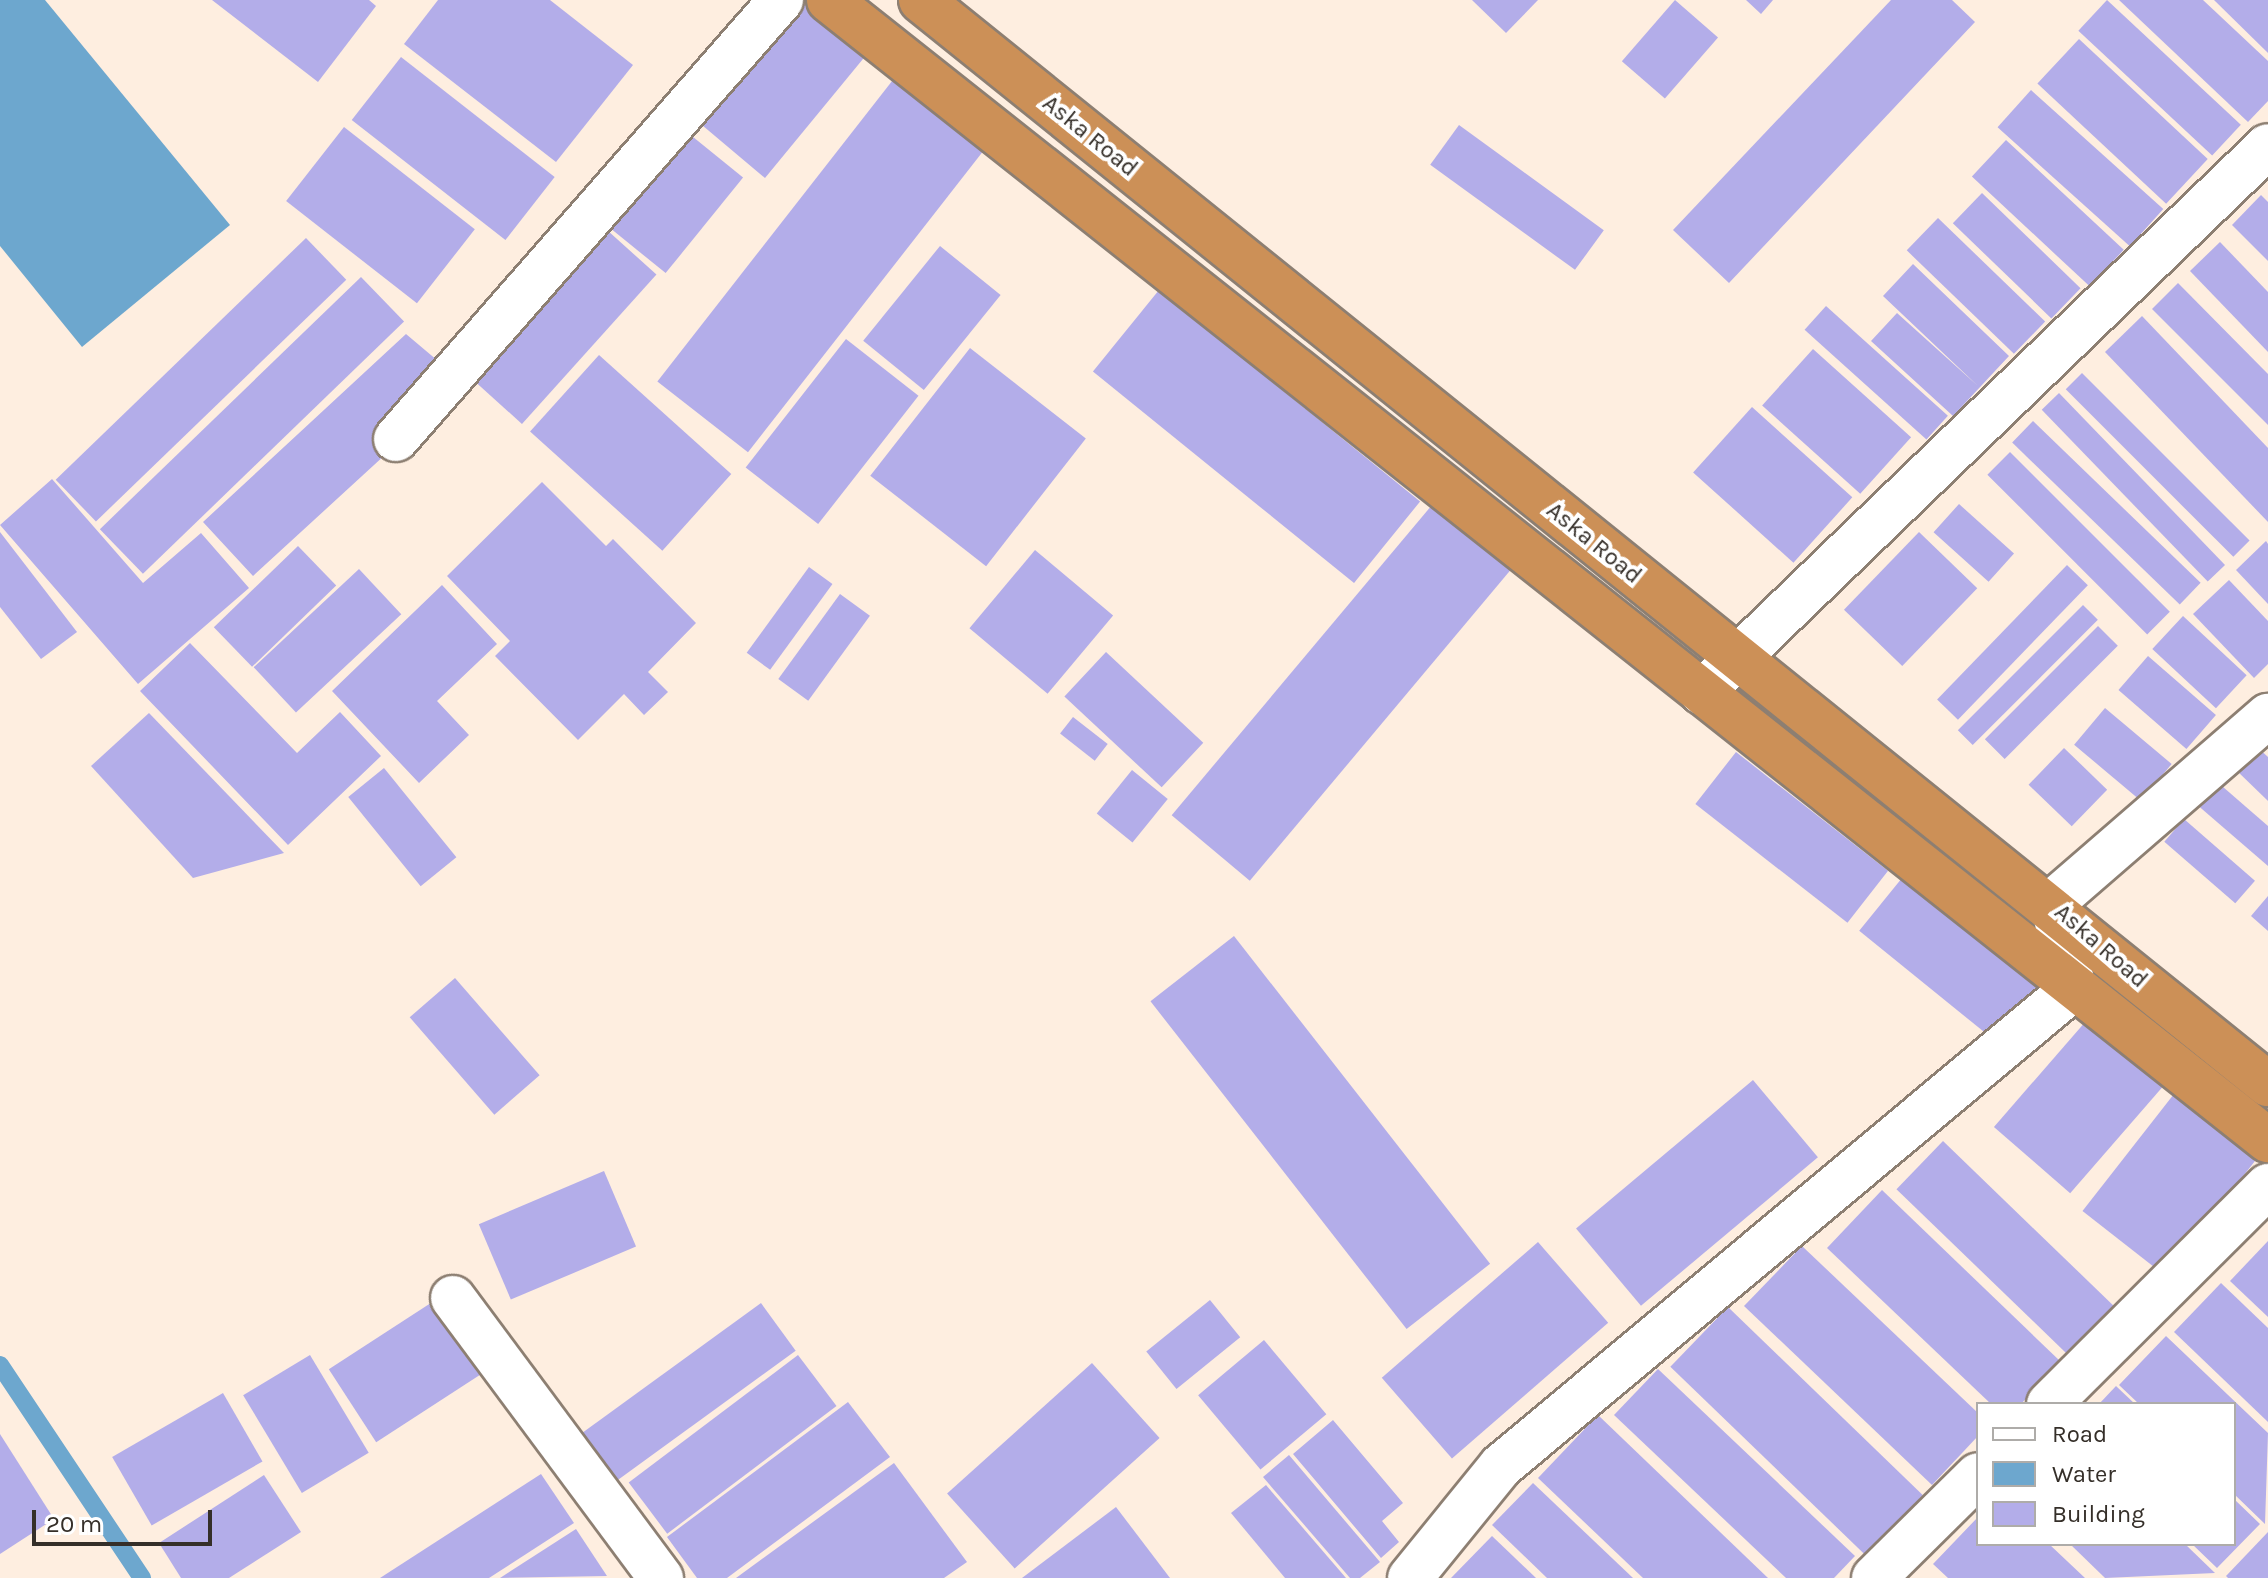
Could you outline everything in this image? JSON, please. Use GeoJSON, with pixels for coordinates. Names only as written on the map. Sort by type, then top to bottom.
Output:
{"type":"FeatureCollection","features":[{"type":"Feature","properties":{"kind":"highway"},"geometry":{"type":"LineString","coordinates":[[829,0],[2268,1140]]}},
{"type":"Feature","properties":{"kind":"highway","name":"Aska Road"},"geometry":{"type":"LineString","coordinates":[[921,0],[1735,657],[2052,903],[2110,959],[2264,1073]]}},
{"type":"Feature","properties":{"kind":"street"},"geometry":{"type":"LineString","coordinates":[[396,439],[781,0]]}},
{"type":"Feature","properties":{"kind":"street"},"geometry":{"type":"LineString","coordinates":[[1702,692],[2268,146]]}},
{"type":"Feature","properties":{"kind":"street"},"geometry":{"type":"LineString","coordinates":[[1410,1578],[1501,1466],[2074,988],[2052,903],[2268,716]]}},
{"type":"Feature","properties":{"kind":"street"},"geometry":{"type":"LineString","coordinates":[[2051,1402],[2268,1186]]}},
{"type":"Feature","properties":{"kind":"street"},"geometry":{"type":"LineString","coordinates":[[453,1298],[661,1578]]}},
{"type":"Feature","properties":{"kind":"street"},"geometry":{"type":"LineString","coordinates":[[1874,1578],[1976,1477]]}},
{"type":"Feature","properties":{"kind":"water"},"geometry":{"type":"Polygon","coordinates":[[[0,0],[45,0],[230,225],[82,347],[0,246],[0,0]]]}},
{"type":"Feature","properties":{"kind":"building"},"geometry":{"type":"Polygon","coordinates":[[[212,0],[369,0],[376,6],[318,82],[212,0]]]}},
{"type":"Feature","properties":{"kind":"building"},"geometry":{"type":"Polygon","coordinates":[[[438,0],[550,0],[633,65],[556,162],[404,44],[438,0]]]}},
{"type":"Feature","properties":{"kind":"building"},"geometry":{"type":"Polygon","coordinates":[[[799,0],[813,0],[872,48],[765,178],[696,120],[799,0]]]}},
{"type":"Feature","properties":{"kind":"building"},"geometry":{"type":"Polygon","coordinates":[[[1472,0],[1538,0],[1506,33],[1472,0]]]}},
{"type":"Feature","properties":{"kind":"building"},"geometry":{"type":"Polygon","coordinates":[[[1675,0],[1718,37],[1665,99],[1622,61],[1675,0]]]}},
{"type":"Feature","properties":{"kind":"building"},"geometry":{"type":"Polygon","coordinates":[[[1746,0],[1773,0],[1761,14],[1746,0]]]}},
{"type":"Feature","properties":{"kind":"building"},"geometry":{"type":"Polygon","coordinates":[[[1891,0],[1952,0],[1975,22],[1729,283],[1673,230],[1891,0]]]}},
{"type":"Feature","properties":{"kind":"building"},"geometry":{"type":"Polygon","coordinates":[[[2107,0],[2241,125],[2212,156],[2078,31],[2107,0]]]}},
{"type":"Feature","properties":{"kind":"building"},"geometry":{"type":"Polygon","coordinates":[[[2119,0],[2203,0],[2268,61],[2268,101],[2248,122],[2119,0]]]}},
{"type":"Feature","properties":{"kind":"building"},"geometry":{"type":"Polygon","coordinates":[[[2214,0],[2268,0],[2268,53],[2214,0]]]}},
{"type":"Feature","properties":{"kind":"building"},"geometry":{"type":"Polygon","coordinates":[[[2079,39],[2208,159],[2166,204],[2037,84],[2079,39]]]}},
{"type":"Feature","properties":{"kind":"building"},"geometry":{"type":"Polygon","coordinates":[[[401,57],[555,177],[505,240],[352,120],[401,57]]]}},
{"type":"Feature","properties":{"kind":"building"},"geometry":{"type":"Polygon","coordinates":[[[903,67],[994,138],[748,452],[657,381],[903,67]]]}},
{"type":"Feature","properties":{"kind":"building"},"geometry":{"type":"Polygon","coordinates":[[[2031,90],[2163,209],[2130,246],[1998,127],[2031,90]]]}},
{"type":"Feature","properties":{"kind":"building"},"geometry":{"type":"Polygon","coordinates":[[[677,124],[743,177],[666,273],[600,220],[677,124]]]}},
{"type":"Feature","properties":{"kind":"building"},"geometry":{"type":"Polygon","coordinates":[[[1459,125],[1604,230],[1575,270],[1430,165],[1459,125]]]}},
{"type":"Feature","properties":{"kind":"building"},"geometry":{"type":"Polygon","coordinates":[[[344,127],[475,229],[417,303],[286,201],[344,127]]]}},
{"type":"Feature","properties":{"kind":"building"},"geometry":{"type":"Polygon","coordinates":[[[2006,140],[2124,250],[2090,286],[1972,177],[2006,140]]]}},
{"type":"Feature","properties":{"kind":"building"},"geometry":{"type":"Polygon","coordinates":[[[1982,193],[2081,288],[2051,318],[1953,223],[1982,193]]]}},
{"type":"Feature","properties":{"kind":"building"},"geometry":{"type":"Polygon","coordinates":[[[2261,195],[2268,202],[2268,261],[2232,225],[2261,195]]]}},
{"type":"Feature","properties":{"kind":"building"},"geometry":{"type":"Polygon","coordinates":[[[1938,218],[2045,322],[2014,354],[1907,250],[1938,218]]]}},
{"type":"Feature","properties":{"kind":"building"},"geometry":{"type":"Polygon","coordinates":[[[597,221],[656,275],[522,424],[463,370],[597,221]]]}},
{"type":"Feature","properties":{"kind":"building"},"geometry":{"type":"Polygon","coordinates":[[[306,238],[346,280],[96,521],[56,480],[306,238]]]}},
{"type":"Feature","properties":{"kind":"building"},"geometry":{"type":"Polygon","coordinates":[[[2220,242],[2268,292],[2268,352],[2190,271],[2220,242]]]}},
{"type":"Feature","properties":{"kind":"building"},"geometry":{"type":"Polygon","coordinates":[[[940,246],[1001,295],[924,390],[863,341],[940,246]]]}},
{"type":"Feature","properties":{"kind":"building"},"geometry":{"type":"Polygon","coordinates":[[[1913,264],[2009,356],[1953,416],[1871,341],[1897,313],[1978,386],[1883,296],[1913,264]]]}},
{"type":"Feature","properties":{"kind":"building"},"geometry":{"type":"Polygon","coordinates":[[[361,277],[404,322],[143,574],[100,529],[361,277]]]}},
{"type":"Feature","properties":{"kind":"building"},"geometry":{"type":"Polygon","coordinates":[[[2178,283],[2268,374],[2268,425],[2152,309],[2178,283]]]}},
{"type":"Feature","properties":{"kind":"building"},"geometry":{"type":"Polygon","coordinates":[[[1159,290],[1420,501],[1354,583],[1093,372],[1159,290]]]}},
{"type":"Feature","properties":{"kind":"building"},"geometry":{"type":"Polygon","coordinates":[[[1826,306],[1948,416],[1926,440],[1805,330],[1826,306]]]}},
{"type":"Feature","properties":{"kind":"building"},"geometry":{"type":"Polygon","coordinates":[[[2142,316],[2268,448],[2268,522],[2105,352],[2142,316]]]}},
{"type":"Feature","properties":{"kind":"building"},"geometry":{"type":"Polygon","coordinates":[[[406,334],[438,361],[401,398],[386,454],[253,576],[203,522],[406,334]]]}},
{"type":"Feature","properties":{"kind":"building"},"geometry":{"type":"Polygon","coordinates":[[[846,339],[918,396],[818,524],[746,467],[846,339]]]}},
{"type":"Feature","properties":{"kind":"building"},"geometry":{"type":"Polygon","coordinates":[[[970,348],[1086,439],[986,566],[870,476],[970,348]]]}},
{"type":"Feature","properties":{"kind":"building"},"geometry":{"type":"Polygon","coordinates":[[[1813,349],[1911,437],[1860,494],[1762,405],[1813,349]]]}},
{"type":"Feature","properties":{"kind":"building"},"geometry":{"type":"Polygon","coordinates":[[[599,355],[731,474],[662,551],[530,432],[599,355]]]}},
{"type":"Feature","properties":{"kind":"building"},"geometry":{"type":"Polygon","coordinates":[[[2082,373],[2250,541],[2233,557],[2066,389],[2082,373]]]}},
{"type":"Feature","properties":{"kind":"building"},"geometry":{"type":"Polygon","coordinates":[[[2059,393],[2225,565],[2208,582],[2042,410],[2059,393]]]}},
{"type":"Feature","properties":{"kind":"building"},"geometry":{"type":"Polygon","coordinates":[[[1752,407],[1852,497],[1793,563],[1693,472],[1752,407]]]}},
{"type":"Feature","properties":{"kind":"building"},"geometry":{"type":"Polygon","coordinates":[[[2033,421],[2201,583],[2180,604],[2012,443],[2033,421]]]}},
{"type":"Feature","properties":{"kind":"building"},"geometry":{"type":"Polygon","coordinates":[[[2010,452],[2170,612],[2147,634],[1987,475],[2010,452]]]}},
{"type":"Feature","properties":{"kind":"building"},"geometry":{"type":"Polygon","coordinates":[[[52,479],[143,583],[201,533],[249,588],[138,684],[0,525],[52,479]]]}},
{"type":"Feature","properties":{"kind":"building"},"geometry":{"type":"Polygon","coordinates":[[[542,482],[606,546],[613,539],[696,623],[648,672],[668,692],[644,715],[624,694],[578,740],[495,656],[510,641],[447,576],[542,482]]]}},
{"type":"Feature","properties":{"kind":"building"},"geometry":{"type":"Polygon","coordinates":[[[1959,504],[2014,554],[1989,582],[1934,532],[1959,504]]]}},
{"type":"Feature","properties":{"kind":"building"},"geometry":{"type":"Polygon","coordinates":[[[1432,505],[1510,571],[1250,881],[1172,815],[1432,505]]]}},
{"type":"Feature","properties":{"kind":"building"},"geometry":{"type":"Polygon","coordinates":[[[0,532],[77,632],[41,659],[0,607],[0,532]]]}},
{"type":"Feature","properties":{"kind":"building"},"geometry":{"type":"Polygon","coordinates":[[[1919,532],[1977,588],[1902,666],[1844,610],[1919,532]]]}},
{"type":"Feature","properties":{"kind":"building"},"geometry":{"type":"Polygon","coordinates":[[[2266,541],[2268,544],[2268,604],[2236,570],[2266,541]]]}},
{"type":"Feature","properties":{"kind":"building"},"geometry":{"type":"Polygon","coordinates":[[[298,546],[336,586],[252,667],[214,627],[298,546]]]}},
{"type":"Feature","properties":{"kind":"building"},"geometry":{"type":"Polygon","coordinates":[[[1035,550],[1113,616],[1048,694],[969,628],[1035,550]]]}},
{"type":"Feature","properties":{"kind":"building"},"geometry":{"type":"Polygon","coordinates":[[[2067,565],[2088,585],[1958,720],[1937,700],[2067,565]]]}},
{"type":"Feature","properties":{"kind":"building"},"geometry":{"type":"Polygon","coordinates":[[[809,567],[832,584],[770,670],[747,653],[809,567]]]}},
{"type":"Feature","properties":{"kind":"building"},"geometry":{"type":"Polygon","coordinates":[[[359,569],[401,614],[296,713],[254,667],[359,569]]]}},
{"type":"Feature","properties":{"kind":"building"},"geometry":{"type":"Polygon","coordinates":[[[2229,580],[2268,621],[2268,664],[2254,678],[2193,614],[2229,580]]]}},
{"type":"Feature","properties":{"kind":"building"},"geometry":{"type":"Polygon","coordinates":[[[442,585],[497,644],[437,701],[469,735],[419,783],[332,691],[442,585]]]}},
{"type":"Feature","properties":{"kind":"building"},"geometry":{"type":"Polygon","coordinates":[[[840,594],[870,616],[808,701],[778,679],[840,594]]]}},
{"type":"Feature","properties":{"kind":"building"},"geometry":{"type":"Polygon","coordinates":[[[2083,605],[2098,620],[1973,745],[1958,730],[2083,605]]]}},
{"type":"Feature","properties":{"kind":"building"},"geometry":{"type":"Polygon","coordinates":[[[2183,616],[2247,675],[2216,708],[2152,649],[2183,616]]]}},
{"type":"Feature","properties":{"kind":"building"},"geometry":{"type":"Polygon","coordinates":[[[2098,626],[2118,646],[2005,759],[1985,739],[2098,626]]]}},
{"type":"Feature","properties":{"kind":"building"},"geometry":{"type":"Polygon","coordinates":[[[190,643],[297,753],[340,712],[381,756],[288,845],[140,691],[190,643]]]}},
{"type":"Feature","properties":{"kind":"building"},"geometry":{"type":"Polygon","coordinates":[[[1106,652],[1203,743],[1162,787],[1064,697],[1106,652]]]}},
{"type":"Feature","properties":{"kind":"building"},"geometry":{"type":"Polygon","coordinates":[[[2148,656],[2216,715],[2186,749],[2118,690],[2148,656]]]}},
{"type":"Feature","properties":{"kind":"building"},"geometry":{"type":"Polygon","coordinates":[[[2105,708],[2172,764],[2141,801],[2074,745],[2105,708]]]}},
{"type":"Feature","properties":{"kind":"building"},"geometry":{"type":"Polygon","coordinates":[[[149,713],[284,853],[193,878],[91,766],[149,713]]]}},
{"type":"Feature","properties":{"kind":"building"},"geometry":{"type":"Polygon","coordinates":[[[1073,717],[1108,744],[1095,761],[1060,734],[1073,717]]]}},
{"type":"Feature","properties":{"kind":"building"},"geometry":{"type":"Polygon","coordinates":[[[2256,746],[2268,757],[2268,801],[2234,768],[2256,746]]]}},
{"type":"Feature","properties":{"kind":"building"},"geometry":{"type":"Polygon","coordinates":[[[2064,748],[2107,790],[2072,826],[2029,785],[2064,748]]]}},
{"type":"Feature","properties":{"kind":"building"},"geometry":{"type":"Polygon","coordinates":[[[1736,752],[1888,871],[1847,923],[1695,804],[1736,752]]]}},
{"type":"Feature","properties":{"kind":"building"},"geometry":{"type":"Polygon","coordinates":[[[384,768],[456,857],[421,886],[348,797],[384,768]]]}},
{"type":"Feature","properties":{"kind":"building"},"geometry":{"type":"Polygon","coordinates":[[[1132,770],[1168,799],[1133,842],[1097,814],[1132,770]]]}},
{"type":"Feature","properties":{"kind":"building"},"geometry":{"type":"Polygon","coordinates":[[[2215,780],[2268,826],[2268,866],[2195,803],[2215,780]]]}},
{"type":"Feature","properties":{"kind":"building"},"geometry":{"type":"Polygon","coordinates":[[[2184,819],[2255,881],[2235,903],[2164,842],[2184,819]]]}},
{"type":"Feature","properties":{"kind":"building"},"geometry":{"type":"Polygon","coordinates":[[[1902,878],[2037,988],[1994,1040],[1859,931],[1902,878]]]}},
{"type":"Feature","properties":{"kind":"building"},"geometry":{"type":"Polygon","coordinates":[[[2268,896],[2268,931],[2251,916],[2268,896]]]}},
{"type":"Feature","properties":{"kind":"building"},"geometry":{"type":"Polygon","coordinates":[[[1234,936],[1490,1264],[1407,1329],[1150,1001],[1234,936]]]}},
{"type":"Feature","properties":{"kind":"building"},"geometry":{"type":"Polygon","coordinates":[[[455,978],[540,1075],[494,1115],[410,1017],[455,978]]]}},
{"type":"Feature","properties":{"kind":"building"},"geometry":{"type":"Polygon","coordinates":[[[2093,1013],[2169,1079],[2070,1193],[1994,1127],[2093,1013]]]}},
{"type":"Feature","properties":{"kind":"building"},"geometry":{"type":"Polygon","coordinates":[[[1753,1080],[1818,1157],[1641,1306],[1576,1228],[1753,1080]]]}},
{"type":"Feature","properties":{"kind":"building"},"geometry":{"type":"Polygon","coordinates":[[[2181,1085],[2264,1150],[2165,1276],[2082,1211],[2181,1085]]]}},
{"type":"Feature","properties":{"kind":"building"},"geometry":{"type":"Polygon","coordinates":[[[1943,1141],[2116,1308],[2069,1356],[1896,1189],[1943,1141]]]}},
{"type":"Feature","properties":{"kind":"building"},"geometry":{"type":"Polygon","coordinates":[[[604,1171],[636,1246],[511,1300],[479,1224],[604,1171]]]}},
{"type":"Feature","properties":{"kind":"building"},"geometry":{"type":"Polygon","coordinates":[[[1882,1190],[2061,1362],[2023,1402],[1989,1402],[1827,1248],[1882,1190]]]}},
{"type":"Feature","properties":{"kind":"building"},"geometry":{"type":"Polygon","coordinates":[[[2268,1241],[2268,1317],[2230,1281],[2268,1241]]]}},
{"type":"Feature","properties":{"kind":"building"},"geometry":{"type":"Polygon","coordinates":[[[1538,1242],[1608,1323],[1452,1459],[1382,1378],[1538,1242]]]}},
{"type":"Feature","properties":{"kind":"building"},"geometry":{"type":"Polygon","coordinates":[[[1802,1246],[1976,1411],[1976,1438],[1932,1485],[1744,1306],[1802,1246]]]}},
{"type":"Feature","properties":{"kind":"building"},"geometry":{"type":"Polygon","coordinates":[[[2221,1283],[2268,1328],[2268,1422],[2174,1332],[2221,1283]]]}},
{"type":"Feature","properties":{"kind":"building"},"geometry":{"type":"Polygon","coordinates":[[[437,1299],[484,1372],[376,1442],[329,1369],[437,1299]]]}},
{"type":"Feature","properties":{"kind":"building"},"geometry":{"type":"Polygon","coordinates":[[[1210,1300],[1240,1337],[1176,1389],[1146,1352],[1210,1300]]]}},
{"type":"Feature","properties":{"kind":"building"},"geometry":{"type":"Polygon","coordinates":[[[761,1303],[796,1351],[616,1481],[581,1433],[761,1303]]]}},
{"type":"Feature","properties":{"kind":"building"},"geometry":{"type":"Polygon","coordinates":[[[1728,1307],[1923,1495],[1865,1555],[1670,1367],[1728,1307]]]}},
{"type":"Feature","properties":{"kind":"building"},"geometry":{"type":"Polygon","coordinates":[[[2166,1336],[2235,1402],[2137,1402],[2119,1385],[2166,1336]]]}},
{"type":"Feature","properties":{"kind":"building"},"geometry":{"type":"Polygon","coordinates":[[[1264,1340],[1326,1414],[1260,1470],[1198,1395],[1264,1340]]]}},
{"type":"Feature","properties":{"kind":"building"},"geometry":{"type":"Polygon","coordinates":[[[310,1355],[369,1453],[302,1493],[243,1395],[310,1355]]]}},
{"type":"Feature","properties":{"kind":"building"},"geometry":{"type":"Polygon","coordinates":[[[798,1355],[837,1406],[667,1534],[629,1483],[798,1355]]]}},
{"type":"Feature","properties":{"kind":"building"},"geometry":{"type":"Polygon","coordinates":[[[1092,1363],[1160,1438],[1015,1569],[947,1493],[1092,1363]]]}},
{"type":"Feature","properties":{"kind":"building"},"geometry":{"type":"Polygon","coordinates":[[[1658,1369],[1855,1556],[1834,1578],[1786,1578],[1614,1415],[1658,1369]]]}},
{"type":"Feature","properties":{"kind":"building"},"geometry":{"type":"Polygon","coordinates":[[[2116,1386],[2133,1402],[2101,1402],[2116,1386]]]}},
{"type":"Feature","properties":{"kind":"building"},"geometry":{"type":"Polygon","coordinates":[[[223,1393],[262,1461],[152,1525],[112,1457],[223,1393]]]}},
{"type":"Feature","properties":{"kind":"building"},"geometry":{"type":"Polygon","coordinates":[[[848,1402],[890,1457],[727,1578],[697,1578],[667,1537],[848,1402]]]}},
{"type":"Feature","properties":{"kind":"building"},"geometry":{"type":"Polygon","coordinates":[[[2236,1403],[2268,1433],[2265,1524],[2236,1496],[2236,1403]]]}},
{"type":"Feature","properties":{"kind":"building"},"geometry":{"type":"Polygon","coordinates":[[[1598,1415],[1768,1578],[1643,1578],[1538,1478],[1598,1415]]]}},
{"type":"Feature","properties":{"kind":"building"},"geometry":{"type":"Polygon","coordinates":[[[1333,1420],[1403,1503],[1382,1521],[1399,1542],[1381,1558],[1293,1454],[1333,1420]]]}},
{"type":"Feature","properties":{"kind":"building"},"geometry":{"type":"Polygon","coordinates":[[[0,1434],[54,1519],[0,1554],[0,1434]]]}},
{"type":"Feature","properties":{"kind":"building"},"geometry":{"type":"Polygon","coordinates":[[[1289,1455],[1380,1562],[1360,1578],[1350,1578],[1263,1477],[1289,1455]]]}},
{"type":"Feature","properties":{"kind":"building"},"geometry":{"type":"Polygon","coordinates":[[[894,1463],[967,1562],[944,1578],[736,1578],[894,1463]]]}},
{"type":"Feature","properties":{"kind":"building"},"geometry":{"type":"Polygon","coordinates":[[[541,1474],[574,1523],[489,1578],[380,1578],[541,1474]]]}},
{"type":"Feature","properties":{"kind":"building"},"geometry":{"type":"Polygon","coordinates":[[[264,1475],[301,1532],[229,1578],[181,1578],[159,1543],[264,1475]]]}},
{"type":"Feature","properties":{"kind":"building"},"geometry":{"type":"Polygon","coordinates":[[[1533,1483],[1633,1578],[1547,1578],[1492,1525],[1533,1483]]]}},
{"type":"Feature","properties":{"kind":"building"},"geometry":{"type":"Polygon","coordinates":[[[1266,1485],[1346,1578],[1285,1578],[1231,1513],[1266,1485]]]}},
{"type":"Feature","properties":{"kind":"building"},"geometry":{"type":"Polygon","coordinates":[[[2236,1501],[2260,1524],[2217,1568],[2194,1546],[2236,1546],[2236,1501]]]}},
{"type":"Feature","properties":{"kind":"building"},"geometry":{"type":"Polygon","coordinates":[[[1116,1507],[1170,1578],[1022,1578],[1116,1507]]]}},
{"type":"Feature","properties":{"kind":"building"},"geometry":{"type":"Polygon","coordinates":[[[1976,1519],[1976,1546],[2051,1546],[2085,1578],[1948,1578],[1933,1564],[1976,1519]]]}},
{"type":"Feature","properties":{"kind":"building"},"geometry":{"type":"Polygon","coordinates":[[[576,1529],[607,1576],[500,1578],[576,1529]]]}},
{"type":"Feature","properties":{"kind":"building"},"geometry":{"type":"Polygon","coordinates":[[[2268,1532],[2268,1578],[2228,1578],[2226,1576],[2268,1532]]]}},
{"type":"Feature","properties":{"kind":"building"},"geometry":{"type":"Polygon","coordinates":[[[1492,1536],[1536,1578],[1451,1578],[1492,1536]]]}},
{"type":"Feature","properties":{"kind":"building"},"geometry":{"type":"Polygon","coordinates":[[[2072,1546],[2187,1546],[2215,1573],[2105,1578],[2072,1546]]]}},
{"type":"Feature","properties":{"kind":"waterway"},"geometry":{"type":"LineString","coordinates":[[0,1365],[142,1578]]}}]}
